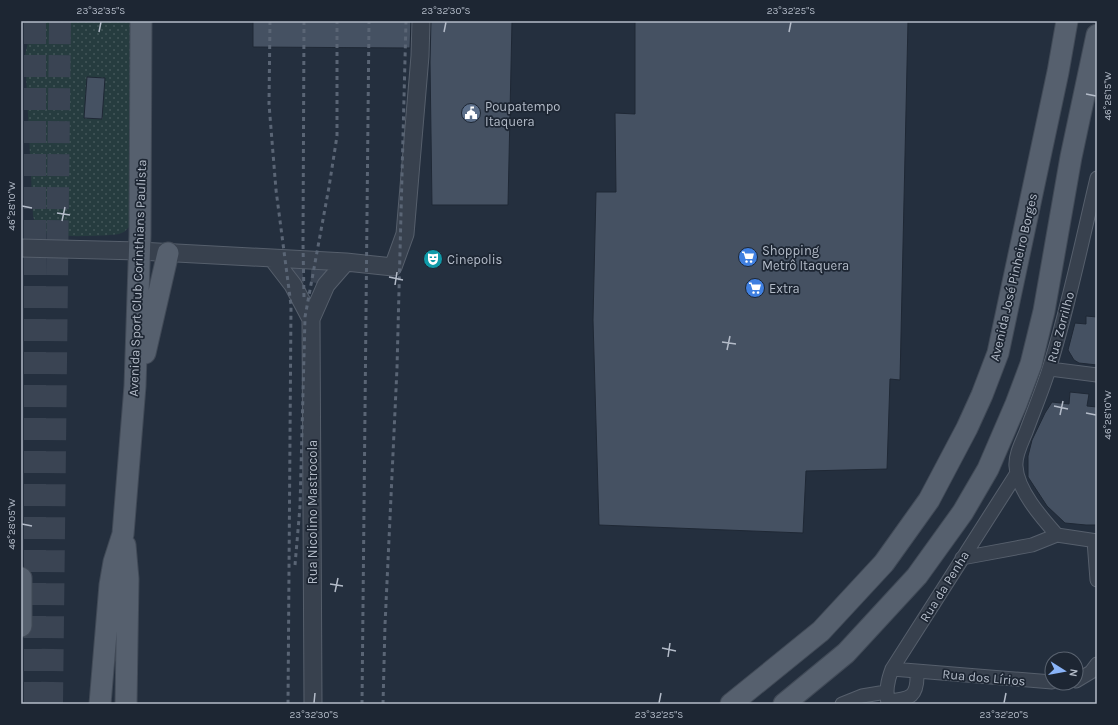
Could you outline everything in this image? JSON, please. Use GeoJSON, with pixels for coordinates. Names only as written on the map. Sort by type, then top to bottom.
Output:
{"type":"FeatureCollection","features":[{"type":"Feature","properties":{"kind":"main road","name":"Avenida Sport Club Corinthians Paulista"},"geometry":{"type":"LineString","coordinates":[[100,704],[106,616],[110,585],[114,562],[123,534],[135,386],[139,252],[141,21]]}},
{"type":"Feature","properties":{"kind":"main road","name":"Avenida José Pinheiro Borges"},"geometry":{"type":"LineString","coordinates":[[731,704],[821,631],[884,563],[929,500],[967,428],[982,395],[998,353],[1058,72],[1067,21]]}},
{"type":"Feature","properties":{"kind":"main road"},"geometry":{"type":"LineString","coordinates":[[784,704],[846,653],[917,576],[963,512],[988,469],[1016,404],[1031,364],[1044,311],[1071,157],[1097,35]]}},
{"type":"Feature","properties":{"kind":"main road"},"geometry":{"type":"LineString","coordinates":[[1058,72],[1066,91],[1074,98],[1083,101]]}},
{"type":"Feature","properties":{"kind":"main road"},"geometry":{"type":"LineString","coordinates":[[1045,130],[1061,140],[1071,157]]}},
{"type":"Feature","properties":{"kind":"main road"},"geometry":{"type":"LineString","coordinates":[[135,386],[144,358],[168,253]]}},
{"type":"Feature","properties":{"kind":"main road","name":"Avenida Sport Club Corinthians Paulista"},"geometry":{"type":"LineString","coordinates":[[123,534],[126,549],[128,579],[126,704]]}},
{"type":"Feature","properties":{"kind":"main road"},"geometry":{"type":"LineString","coordinates":[[21,578],[21,626]]}},
{"type":"Feature","properties":{"kind":"street"},"geometry":{"type":"LineString","coordinates":[[21,248],[168,253],[346,262],[393,267],[405,234],[420,56],[421,21]]}},
{"type":"Feature","properties":{"kind":"street","name":"Rua Zorrilho"},"geometry":{"type":"LineString","coordinates":[[1017,473],[1016,465],[1019,449],[1050,368],[1060,334],[1097,178]]}},
{"type":"Feature","properties":{"kind":"street","name":"Rua Nicolino Mastrocola"},"geometry":{"type":"LineString","coordinates":[[273,259],[292,285],[311,319]]}},
{"type":"Feature","properties":{"kind":"street","name":"Rua Nicolino Mastrocola"},"geometry":{"type":"LineString","coordinates":[[313,704],[311,319],[326,285],[346,262]]}},
{"type":"Feature","properties":{"kind":"street"},"geometry":{"type":"LineString","coordinates":[[1050,368],[1097,375]]}},
{"type":"Feature","properties":{"kind":"street"},"geometry":{"type":"LineString","coordinates":[[1017,473],[1022,488],[1037,512],[1057,535]]}},
{"type":"Feature","properties":{"kind":"street","name":"Rua da Penha"},"geometry":{"type":"LineString","coordinates":[[888,699],[887,685],[892,669],[1017,473]]}},
{"type":"Feature","properties":{"kind":"street"},"geometry":{"type":"LineString","coordinates":[[962,558],[1032,545],[1057,535],[1095,541],[1097,580]]}},
{"type":"Feature","properties":{"kind":"street"},"geometry":{"type":"LineString","coordinates":[[1084,676],[1091,672],[1097,664]]}},
{"type":"Feature","properties":{"kind":"street","name":"Rua dos Lírios"},"geometry":{"type":"LineString","coordinates":[[892,669],[1044,681]]}},
{"type":"Feature","properties":{"kind":"street"},"geometry":{"type":"LineString","coordinates":[[842,704],[862,696],[899,700],[911,696],[914,694],[917,682],[917,672]]}},
{"type":"Feature","properties":{"kind":"green space"},"geometry":{"type":"Polygon","coordinates":[[[38,21],[135,21],[130,226],[124,232],[119,234],[81,236],[50,235],[40,230],[33,216],[25,55],[30,34],[38,21]]]}},
{"type":"Feature","properties":{"kind":"building"},"geometry":{"type":"Polygon","coordinates":[[[253,21],[411,21],[410,48],[253,47],[253,21]]]}},
{"type":"Feature","properties":{"kind":"building","name":"Poupatempo Itaquera"},"geometry":{"type":"Polygon","coordinates":[[[431,21],[512,21],[508,205],[432,205],[430,62],[431,21]]]}},
{"type":"Feature","properties":{"kind":"building","name":"Shopping Metrô Itaquera"},"geometry":{"type":"Polygon","coordinates":[[[635,21],[908,21],[900,380],[890,379],[887,469],[806,471],[803,533],[599,525],[593,320],[596,192],[616,192],[615,113],[635,114],[635,21]]]}},
{"type":"Feature","properties":{"kind":"building"},"geometry":{"type":"Polygon","coordinates":[[[87,77],[105,78],[102,119],[84,118],[87,77]]]}},
{"type":"Feature","properties":{"kind":"building"},"geometry":{"type":"Polygon","coordinates":[[[1086,316],[1097,317],[1097,365],[1079,363],[1074,360],[1068,350],[1075,323],[1086,324],[1086,316]]]}},
{"type":"Feature","properties":{"kind":"building"},"geometry":{"type":"Polygon","coordinates":[[[1070,392],[1089,394],[1087,406],[1097,407],[1096,525],[1065,523],[1047,506],[1028,477],[1028,456],[1032,440],[1045,413],[1052,402],[1069,404],[1070,392]]]}},
{"type":"Feature","properties":{"kind":"tunnel"},"geometry":{"type":"LineString","coordinates":[[35,21],[35,704]]}},
{"type":"Feature","properties":{"kind":"tunnel"},"geometry":{"type":"LineString","coordinates":[[52,704],[60,21]]}},
{"type":"Feature","properties":{"kind":"tunnel"},"geometry":{"type":"LineString","coordinates":[[293,285],[294,278],[302,274],[316,274],[324,279],[326,285]]}},
{"type":"Feature","properties":{"kind":"railway"},"geometry":{"type":"LineString","coordinates":[[270,21],[269,104],[276,190],[291,305],[288,704]]}},
{"type":"Feature","properties":{"kind":"railway"},"geometry":{"type":"LineString","coordinates":[[304,21],[304,299]]}},
{"type":"Feature","properties":{"kind":"railway"},"geometry":{"type":"LineString","coordinates":[[295,565],[300,507],[305,317],[337,136],[337,21]]}},
{"type":"Feature","properties":{"kind":"railway"},"geometry":{"type":"LineString","coordinates":[[362,704],[369,21]]}},
{"type":"Feature","properties":{"kind":"railway"},"geometry":{"type":"LineString","coordinates":[[383,704],[385,625],[397,368],[406,21]]}},
{"type":"Feature","properties":{"kind":"place","name":"Poupatempo Itaquera"},"geometry":{"type":"Point","coordinates":[471,113]}},
{"type":"Feature","properties":{"kind":"place","name":"Shopping Metrô Itaquera"},"geometry":{"type":"Point","coordinates":[748,257]}},
{"type":"Feature","properties":{"kind":"place","name":"Cinepolis"},"geometry":{"type":"Point","coordinates":[433,259]}},
{"type":"Feature","properties":{"kind":"place","name":"Extra"},"geometry":{"type":"Point","coordinates":[755,288]}}]}
